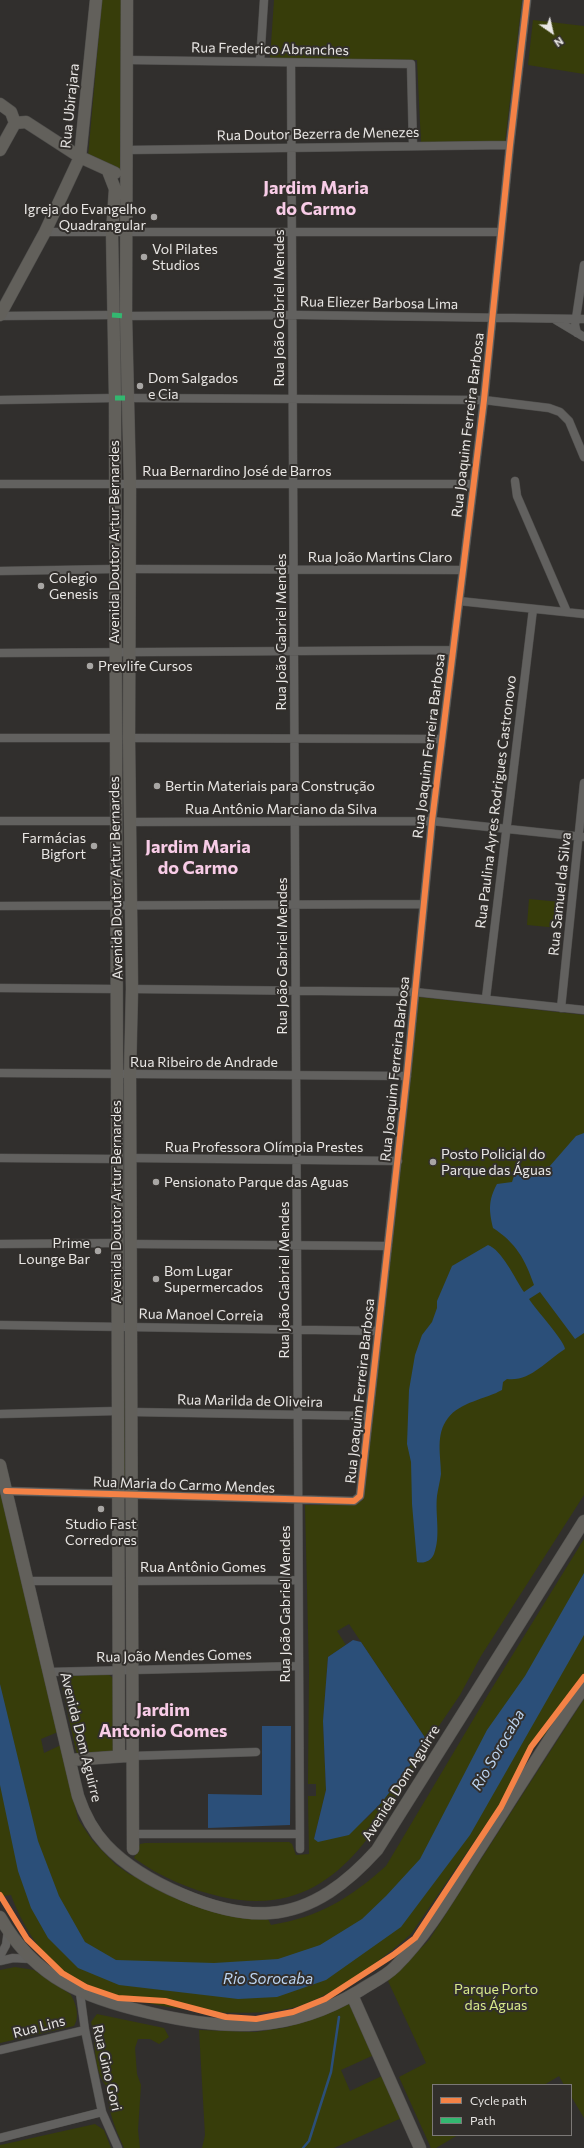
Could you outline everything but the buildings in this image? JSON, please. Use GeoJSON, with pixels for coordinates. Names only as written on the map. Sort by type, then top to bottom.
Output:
{"type":"FeatureCollection","features":[{"type":"Feature","properties":{"kind":"main road","name":"Rua Ubirajara"},"geometry":{"type":"LineString","coordinates":[[0,315],[45,232],[80,157],[96,0]]}},
{"type":"Feature","properties":{"kind":"main road","name":"Avenida Doutor Artur Bernardes"},"geometry":{"type":"LineString","coordinates":[[119,1756],[117,1412],[131,1244],[130,1074],[132,989],[129,738],[130,484],[126,316],[127,0]]}},
{"type":"Feature","properties":{"kind":"main road"},"geometry":{"type":"LineString","coordinates":[[0,104],[11,112],[14,124],[0,150]]}},
{"type":"Feature","properties":{"kind":"main road"},"geometry":{"type":"LineString","coordinates":[[14,124],[26,122],[80,157],[108,171],[127,177]]}},
{"type":"Feature","properties":{"kind":"main road","name":"Avenida Doutor Artur Bernardes"},"geometry":{"type":"LineString","coordinates":[[108,171],[115,189],[112,232],[112,316],[114,398],[118,1243],[131,1412],[133,1849]]}},
{"type":"Feature","properties":{"kind":"main road","name":"Avenida Dom Aguirre"},"geometry":{"type":"LineString","coordinates":[[0,1465],[78,1796],[86,1819],[106,1846],[134,1868],[163,1886],[215,1906],[250,1913],[271,1913],[319,1899],[347,1880],[368,1859],[389,1834],[584,1521]]}},
{"type":"Feature","properties":{"kind":"main road"},"geometry":{"type":"LineString","coordinates":[[0,1917],[23,1956],[80,1992],[124,2007],[188,2022],[254,2026],[314,2014],[352,1995],[394,1968],[425,1934],[584,1687]]}},
{"type":"Feature","properties":{"kind":"main road"},"geometry":{"type":"LineString","coordinates":[[70,1760],[132,1756]]}},
{"type":"Feature","properties":{"kind":"main road"},"geometry":{"type":"LineString","coordinates":[[352,1995],[420,2148]]}},
{"type":"Feature","properties":{"kind":"street"},"geometry":{"type":"LineString","coordinates":[[260,62],[264,0]]}},
{"type":"Feature","properties":{"kind":"street","name":"Rua Joaquim Ferreira Barbosa"},"geometry":{"type":"LineString","coordinates":[[360,1496],[398,1161],[432,821],[484,400],[510,145],[527,0]]}},
{"type":"Feature","properties":{"kind":"street","name":"Rua Frederico Abranches"},"geometry":{"type":"LineString","coordinates":[[128,60],[411,64],[413,146]]}},
{"type":"Feature","properties":{"kind":"street","name":"Rua João Gabriel Mendes"},"geometry":{"type":"LineString","coordinates":[[291,63],[300,1849]]}},
{"type":"Feature","properties":{"kind":"street","name":"Rua Doutor Bezerra de Menezes"},"geometry":{"type":"LineString","coordinates":[[127,150],[510,145]]}},
{"type":"Feature","properties":{"kind":"street"},"geometry":{"type":"LineString","coordinates":[[45,232],[501,232]]}},
{"type":"Feature","properties":{"kind":"street"},"geometry":{"type":"LineString","coordinates":[[581,335],[575,325],[580,319],[584,265]]}},
{"type":"Feature","properties":{"kind":"street","name":"Rua Eliezer Barbosa Lima"},"geometry":{"type":"LineString","coordinates":[[126,316],[292,314],[580,319]]}},
{"type":"Feature","properties":{"kind":"street"},"geometry":{"type":"LineString","coordinates":[[0,315],[112,316]]}},
{"type":"Feature","properties":{"kind":"street"},"geometry":{"type":"LineString","coordinates":[[553,318],[581,335]]}},
{"type":"Feature","properties":{"kind":"street"},"geometry":{"type":"LineString","coordinates":[[0,400],[114,398]]}},
{"type":"Feature","properties":{"kind":"street"},"geometry":{"type":"LineString","coordinates":[[129,398],[484,400],[549,408],[560,412],[569,422],[584,457]]}},
{"type":"Feature","properties":{"kind":"street"},"geometry":{"type":"LineString","coordinates":[[515,481],[517,496],[568,612]]}},
{"type":"Feature","properties":{"kind":"street","name":"Rua Bernardino José de Barros"},"geometry":{"type":"LineString","coordinates":[[0,484],[473,484]]}},
{"type":"Feature","properties":{"kind":"street","name":"Rua João Martins Claro"},"geometry":{"type":"LineString","coordinates":[[130,569],[463,570]]}},
{"type":"Feature","properties":{"kind":"street"},"geometry":{"type":"LineString","coordinates":[[0,571],[115,570]]}},
{"type":"Feature","properties":{"kind":"street"},"geometry":{"type":"LineString","coordinates":[[459,601],[584,614]]}},
{"type":"Feature","properties":{"kind":"street","name":"Rua Paulina Ayres Rodrigues Castronovo"},"geometry":{"type":"LineString","coordinates":[[486,998],[533,609]]}},
{"type":"Feature","properties":{"kind":"street"},"geometry":{"type":"LineString","coordinates":[[0,653],[453,650]]}},
{"type":"Feature","properties":{"kind":"street"},"geometry":{"type":"LineString","coordinates":[[0,738],[115,738]]}},
{"type":"Feature","properties":{"kind":"street"},"geometry":{"type":"LineString","coordinates":[[129,738],[442,739]]}},
{"type":"Feature","properties":{"kind":"street","name":"Rua Samuel da Silva"},"geometry":{"type":"LineString","coordinates":[[561,1008],[581,836],[584,783]]}},
{"type":"Feature","properties":{"kind":"street"},"geometry":{"type":"LineString","coordinates":[[0,821],[116,821]]}},
{"type":"Feature","properties":{"kind":"street","name":"Rua Antônio Marciano da Silva"},"geometry":{"type":"LineString","coordinates":[[130,822],[432,821],[581,836]]}},
{"type":"Feature","properties":{"kind":"street"},"geometry":{"type":"LineString","coordinates":[[0,906],[423,904]]}},
{"type":"Feature","properties":{"kind":"street"},"geometry":{"type":"LineString","coordinates":[[0,988],[116,989]]}},
{"type":"Feature","properties":{"kind":"street"},"geometry":{"type":"LineString","coordinates":[[132,989],[415,992],[486,998],[584,1010]]}},
{"type":"Feature","properties":{"kind":"street","name":"Rua Ribeiro de Andrade"},"geometry":{"type":"LineString","coordinates":[[0,1074],[407,1076]]}},
{"type":"Feature","properties":{"kind":"street"},"geometry":{"type":"LineString","coordinates":[[0,1158],[118,1158]]}},
{"type":"Feature","properties":{"kind":"street","name":"Rua Professora Olímpia Prestes"},"geometry":{"type":"LineString","coordinates":[[130,1158],[398,1161]]}},
{"type":"Feature","properties":{"kind":"street"},"geometry":{"type":"LineString","coordinates":[[0,1244],[118,1243]]}},
{"type":"Feature","properties":{"kind":"street"},"geometry":{"type":"LineString","coordinates":[[131,1244],[388,1246]]}},
{"type":"Feature","properties":{"kind":"street","name":"Rua Manoel Correia"},"geometry":{"type":"LineString","coordinates":[[0,1325],[378,1331]]}},
{"type":"Feature","properties":{"kind":"street"},"geometry":{"type":"LineString","coordinates":[[0,1414],[117,1412]]}},
{"type":"Feature","properties":{"kind":"street","name":"Rua Marilda de Oliveira"},"geometry":{"type":"LineString","coordinates":[[131,1412],[368,1416]]}},
{"type":"Feature","properties":{"kind":"street","name":"Rua Maria do Carmo Mendes"},"geometry":{"type":"LineString","coordinates":[[6,1491],[354,1502],[360,1496]]}},
{"type":"Feature","properties":{"kind":"street"},"geometry":{"type":"LineString","coordinates":[[28,1581],[118,1580]]}},
{"type":"Feature","properties":{"kind":"street","name":"Rua Antônio Gomes"},"geometry":{"type":"LineString","coordinates":[[132,1581],[298,1580]]}},
{"type":"Feature","properties":{"kind":"street","name":"Rua João Mendes Gomes"},"geometry":{"type":"LineString","coordinates":[[49,1672],[298,1666]]}},
{"type":"Feature","properties":{"kind":"street"},"geometry":{"type":"LineString","coordinates":[[132,1756],[256,1752]]}},
{"type":"Feature","properties":{"kind":"street"},"geometry":{"type":"LineString","coordinates":[[133,1834],[299,1834]]}},
{"type":"Feature","properties":{"kind":"street"},"geometry":{"type":"LineString","coordinates":[[1,1957],[6,1945],[8,1930]]}},
{"type":"Feature","properties":{"kind":"street"},"geometry":{"type":"LineString","coordinates":[[1,1957],[14,1943]]}},
{"type":"Feature","properties":{"kind":"street"},"geometry":{"type":"LineString","coordinates":[[1,1957],[23,1956]]}},
{"type":"Feature","properties":{"kind":"street","name":"Rua Gino Gori"},"geometry":{"type":"LineString","coordinates":[[80,1992],[84,2030],[102,2112],[118,2148]]}},
{"type":"Feature","properties":{"kind":"street","name":"Rua Lins"},"geometry":{"type":"LineString","coordinates":[[0,2050],[84,2030]]}},
{"type":"Feature","properties":{"kind":"street"},"geometry":{"type":"LineString","coordinates":[[0,2138],[102,2112]]}},
{"type":"Feature","properties":{"kind":"green space"},"geometry":{"type":"Polygon","coordinates":[[[102,0],[122,0],[122,171],[88,157],[102,0]]]}},
{"type":"Feature","properties":{"kind":"green space"},"geometry":{"type":"Polygon","coordinates":[[[274,0],[522,0],[505,142],[421,143],[417,60],[270,59],[274,0]]]}},
{"type":"Feature","properties":{"kind":"green space"},"geometry":{"type":"Polygon","coordinates":[[[533,20],[584,26],[584,74],[528,65],[533,20]]]}},
{"type":"Feature","properties":{"kind":"green space"},"geometry":{"type":"Polygon","coordinates":[[[529,899],[561,902],[559,928],[527,925],[529,899]]]}},
{"type":"Feature","properties":{"kind":"green space"},"geometry":{"type":"Polygon","coordinates":[[[419,997],[584,1015],[584,1495],[481,1656],[460,1695],[428,1742],[391,1804],[371,1834],[349,1860],[324,1881],[295,1895],[262,1901],[222,1897],[199,1891],[176,1882],[154,1871],[134,1858],[140,1844],[145,1843],[289,1842],[292,1844],[296,1855],[309,1854],[308,1796],[316,1796],[316,1784],[308,1784],[309,1671],[305,1505],[352,1505],[363,1500],[419,997]],[[349,1624],[337,1631],[346,1645],[328,1657],[323,1721],[326,1790],[314,1839],[366,1819],[382,1802],[428,1742],[349,1624]]]}},
{"type":"Feature","properties":{"kind":"green space"},"geometry":{"type":"Polygon","coordinates":[[[129,1338],[128,1488],[124,1485],[125,1339],[129,1338]]]}},
{"type":"Feature","properties":{"kind":"green space"},"geometry":{"type":"Polygon","coordinates":[[[0,1491],[58,1732],[41,1739],[44,1753],[61,1745],[78,1819],[92,1840],[115,1864],[129,1874],[216,1912],[240,1918],[268,1919],[271,1925],[305,1917],[347,1897],[386,1866],[489,1693],[584,1539],[584,1682],[547,1740],[540,1736],[500,1804],[411,1934],[373,1965],[343,1985],[313,2001],[299,2006],[275,2011],[246,2013],[180,2009],[146,2003],[115,1995],[88,1985],[66,1973],[57,1966],[40,1948],[26,1928],[11,1895],[3,1896],[0,1892],[0,1491]]]}},
{"type":"Feature","properties":{"kind":"green space"},"geometry":{"type":"Polygon","coordinates":[[[108,1674],[113,1678],[114,1748],[112,1753],[79,1757],[76,1751],[61,1681],[68,1676],[108,1674]]]}},
{"type":"Feature","properties":{"kind":"green space","name":"Parque Porto das Águas"},"geometry":{"type":"Polygon","coordinates":[[[584,1699],[584,2118],[572,2098],[572,2084],[563,2084],[559,2076],[546,2084],[432,2084],[432,2136],[456,2136],[436,2148],[431,2148],[399,2077],[426,2063],[388,1981],[429,1940],[584,1699]]]}},
{"type":"Feature","properties":{"kind":"green space"},"geometry":{"type":"Polygon","coordinates":[[[15,1967],[34,1970],[70,1994],[74,2001],[77,2014],[74,2026],[0,2043],[0,1970],[15,1967]]]}},
{"type":"Feature","properties":{"kind":"green space"},"geometry":{"type":"Polygon","coordinates":[[[346,2000],[351,2003],[374,2055],[341,2070],[350,2091],[384,2075],[404,2117],[334,2148],[202,2148],[205,2135],[199,2030],[256,2032],[288,2027],[346,2000]]]}},
{"type":"Feature","properties":{"kind":"green space"},"geometry":{"type":"Polygon","coordinates":[[[97,2014],[164,2028],[169,2037],[159,2044],[150,2039],[138,2039],[135,2048],[137,2074],[141,2085],[138,2130],[140,2148],[124,2148],[112,2119],[108,2088],[99,2074],[97,2065],[91,2022],[97,2014]]]}},
{"type":"Feature","properties":{"kind":"green space"},"geometry":{"type":"Polygon","coordinates":[[[95,2124],[104,2130],[111,2148],[0,2148],[0,2145],[95,2124]]]}},
{"type":"Feature","properties":{"kind":"water"},"geometry":{"type":"Polygon","coordinates":[[[584,1133],[584,1333],[575,1339],[540,1292],[529,1299],[560,1339],[565,1349],[538,1370],[523,1377],[507,1379],[503,1382],[502,1390],[466,1404],[448,1418],[441,1431],[440,1438],[441,1474],[437,1496],[436,1547],[433,1556],[429,1560],[422,1563],[417,1562],[412,1504],[411,1462],[407,1444],[409,1390],[415,1355],[422,1335],[432,1322],[437,1308],[437,1301],[452,1266],[488,1245],[493,1248],[503,1259],[524,1292],[534,1285],[519,1252],[508,1240],[493,1228],[490,1211],[492,1196],[497,1184],[512,1182],[516,1170],[549,1167],[576,1136],[584,1133]]]}},
{"type":"Feature","properties":{"kind":"water","name":"Rio Sorocaba"},"geometry":{"type":"Polygon","coordinates":[[[584,1573],[584,1635],[470,1835],[401,1927],[326,1980],[277,1997],[238,1999],[119,1985],[78,1968],[48,1938],[31,1908],[18,1871],[0,1785],[0,1684],[38,1841],[59,1896],[85,1942],[116,1960],[214,1963],[278,1959],[320,1945],[362,1919],[386,1896],[420,1859],[487,1730],[525,1676],[584,1573]]]}},
{"type":"Feature","properties":{"kind":"water"},"geometry":{"type":"Polygon","coordinates":[[[353,1640],[361,1642],[428,1742],[382,1802],[349,1835],[318,1842],[314,1839],[326,1790],[323,1721],[328,1657],[353,1640]]]}},
{"type":"Feature","properties":{"kind":"water"},"geometry":{"type":"Polygon","coordinates":[[[262,1726],[291,1726],[290,1825],[208,1828],[208,1794],[262,1795],[262,1726]]]}},
{"type":"Feature","properties":{"kind":"waterway"},"geometry":{"type":"LineString","coordinates":[[303,2148],[309,2141],[331,2072],[339,2017]]}},
{"type":"Feature","properties":{"kind":"marked path"},"geometry":{"type":"LineString","coordinates":[[112,315],[126,316]]}},
{"type":"Feature","properties":{"kind":"marked path"},"geometry":{"type":"LineString","coordinates":[[115,398],[129,398]]}},
{"type":"Feature","properties":{"kind":"cycle path"},"geometry":{"type":"LineString","coordinates":[[6,1491],[354,1501],[360,1496],[407,1074],[432,821],[484,400],[510,145],[527,0]]}},
{"type":"Feature","properties":{"kind":"cycle path"},"geometry":{"type":"LineString","coordinates":[[0,1895],[27,1939],[62,1973],[86,1987],[118,1998],[165,2001],[226,2017],[256,2019],[293,2012],[325,1999],[393,1955],[415,1938],[501,1807],[531,1747],[584,1677]]}},
{"type":"Feature","properties":{"kind":"place","name":"Igreja do Evangelho Quadrangular"},"geometry":{"type":"Point","coordinates":[154,217]}},
{"type":"Feature","properties":{"kind":"place","name":"Vol Pilates Studios"},"geometry":{"type":"Point","coordinates":[144,257]}},
{"type":"Feature","properties":{"kind":"place","name":"Dom Salgados e Cia"},"geometry":{"type":"Point","coordinates":[140,386]}},
{"type":"Feature","properties":{"kind":"place","name":"Colegio Genesis"},"geometry":{"type":"Point","coordinates":[41,586]}},
{"type":"Feature","properties":{"kind":"place","name":"Prevlife Cursos"},"geometry":{"type":"Point","coordinates":[90,666]}},
{"type":"Feature","properties":{"kind":"place","name":"Bertin Materiais para Construção"},"geometry":{"type":"Point","coordinates":[157,786]}},
{"type":"Feature","properties":{"kind":"place","name":"Farmácias Bigfort"},"geometry":{"type":"Point","coordinates":[94,846]}},
{"type":"Feature","properties":{"kind":"place","name":"Posto Policial do Parque das Águas"},"geometry":{"type":"Point","coordinates":[433,1162]}},
{"type":"Feature","properties":{"kind":"place","name":"Pensionato Parque das Aguas"},"geometry":{"type":"Point","coordinates":[156,1182]}},
{"type":"Feature","properties":{"kind":"place","name":"Prime Lounge Bar"},"geometry":{"type":"Point","coordinates":[98,1251]}},
{"type":"Feature","properties":{"kind":"place","name":"Bom Lugar Supermercados"},"geometry":{"type":"Point","coordinates":[156,1279]}},
{"type":"Feature","properties":{"kind":"place","name":"Studio Fast Corredores"},"geometry":{"type":"Point","coordinates":[101,1509]}},
{"type":"Feature","properties":{"kind":"district","name":"Jardim Maria do Carmo"},"geometry":{"type":"Point","coordinates":[316,198]}},
{"type":"Feature","properties":{"kind":"district","name":"Jardim Maria do Carmo"},"geometry":{"type":"Point","coordinates":[198,857]}},
{"type":"Feature","properties":{"kind":"district","name":"Jardim Antonio Gomes"},"geometry":{"type":"Point","coordinates":[163,1720]}}]}
